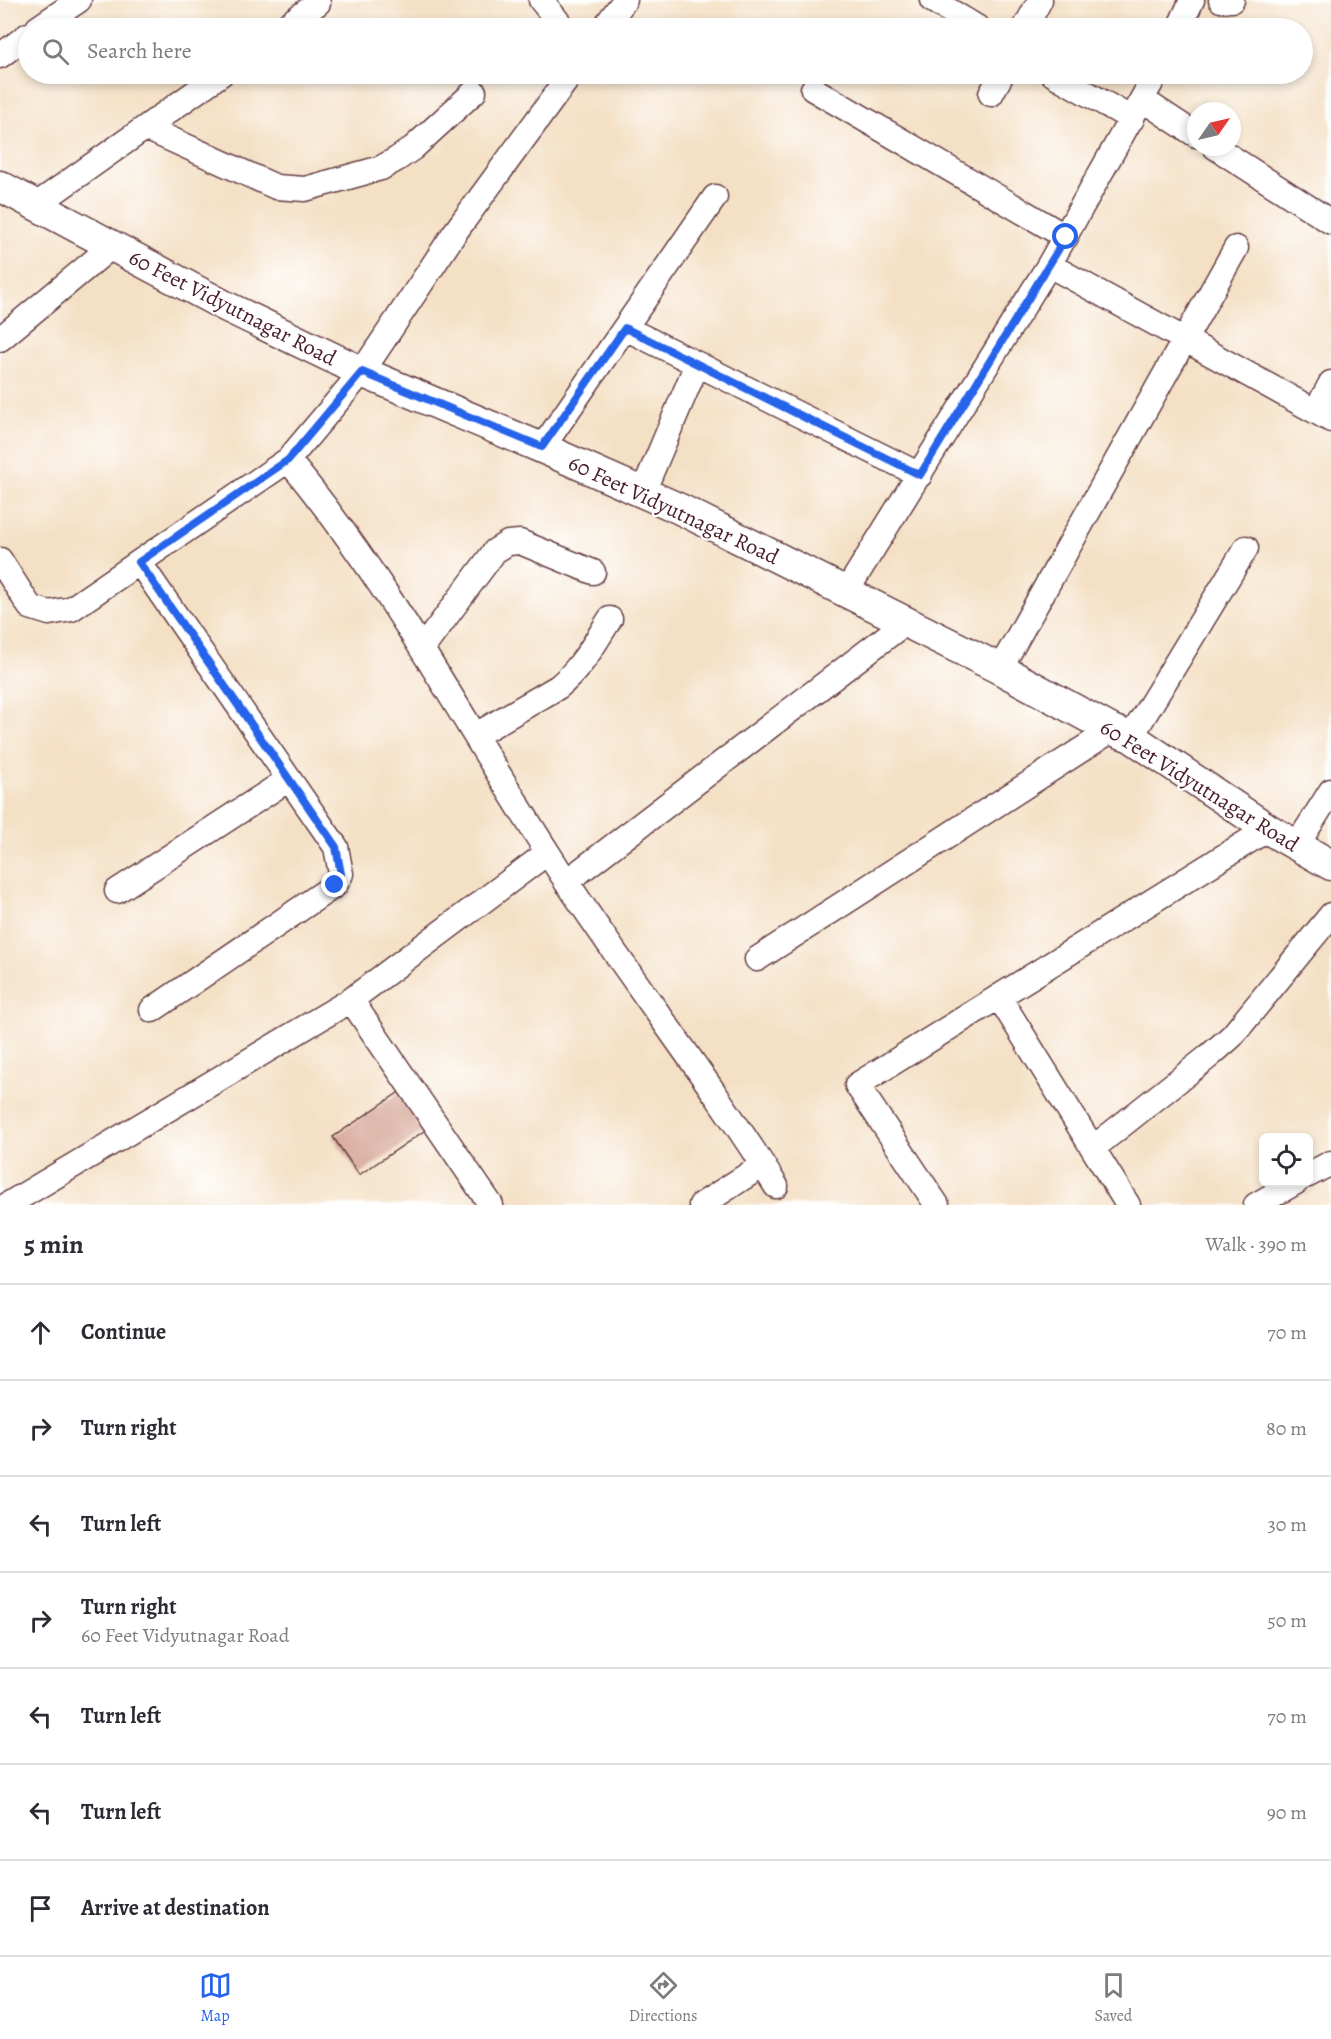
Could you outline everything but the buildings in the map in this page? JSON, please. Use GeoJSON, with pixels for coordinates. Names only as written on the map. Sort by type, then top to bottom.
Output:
{"type":"FeatureCollection","features":[{"type":"Feature","properties":{"kind":"street"},"geometry":{"type":"LineString","coordinates":[[53,18],[79,0]]}},
{"type":"Feature","properties":{"kind":"street"},"geometry":{"type":"LineString","coordinates":[[541,0],[555,18]]}},
{"type":"Feature","properties":{"kind":"street"},"geometry":{"type":"LineString","coordinates":[[612,18],[625,0]]}},
{"type":"Feature","properties":{"kind":"street"},"geometry":{"type":"LineString","coordinates":[[932,0],[962,18]]}},
{"type":"Feature","properties":{"kind":"street"},"geometry":{"type":"LineString","coordinates":[[1030,18],[1040,0]]}},
{"type":"Feature","properties":{"kind":"street"},"geometry":{"type":"LineString","coordinates":[[1184,18],[1192,0]]}},
{"type":"Feature","properties":{"kind":"street"},"geometry":{"type":"LineString","coordinates":[[1221,0],[1232,0]]}},
{"type":"Feature","properties":{"kind":"street"},"geometry":{"type":"LineString","coordinates":[[297,18],[318,3]]}},
{"type":"Feature","properties":{"kind":"street"},"geometry":{"type":"LineString","coordinates":[[0,56],[18,42]]}},
{"type":"Feature","properties":{"kind":"street"},"geometry":{"type":"LineString","coordinates":[[36,205],[207,84]]}},
{"type":"Feature","properties":{"kind":"street"},"geometry":{"type":"LineString","coordinates":[[0,560],[30,607],[49,613],[71,609],[288,460],[362,372],[456,231],[564,84]]}},
{"type":"Feature","properties":{"kind":"street"},"geometry":{"type":"LineString","coordinates":[[1076,84],[1187,131]]}},
{"type":"Feature","properties":{"kind":"street"},"geometry":{"type":"LineString","coordinates":[[846,592],[1066,237],[1151,84]]}},
{"type":"Feature","properties":{"kind":"street"},"geometry":{"type":"LineString","coordinates":[[813,89],[1066,237]]}},
{"type":"Feature","properties":{"kind":"street"},"geometry":{"type":"LineString","coordinates":[[146,128],[276,187],[305,189],[381,168],[397,159],[474,92]]}},
{"type":"Feature","properties":{"kind":"street"},"geometry":{"type":"LineString","coordinates":[[1229,156],[1331,222]]}},
{"type":"Feature","properties":{"kind":"street","name":"60 Feet Vidyutnagar Road"},"geometry":{"type":"LineString","coordinates":[[0,186],[225,306],[362,372],[643,492],[906,621],[1121,734],[1268,829],[1331,865]]}},
{"type":"Feature","properties":{"kind":"street"},"geometry":{"type":"LineString","coordinates":[[542,447],[715,197]]}},
{"type":"Feature","properties":{"kind":"street"},"geometry":{"type":"LineString","coordinates":[[0,339],[112,246]]}},
{"type":"Feature","properties":{"kind":"street"},"geometry":{"type":"LineString","coordinates":[[1000,669],[1236,248]]}},
{"type":"Feature","properties":{"kind":"street"},"geometry":{"type":"LineString","coordinates":[[1049,265],[1324,415],[1331,383]]}},
{"type":"Feature","properties":{"kind":"street"},"geometry":{"type":"LineString","coordinates":[[625,328],[920,475]]}},
{"type":"Feature","properties":{"kind":"street"},"geometry":{"type":"LineString","coordinates":[[643,492],[697,364]]}},
{"type":"Feature","properties":{"kind":"street"},"geometry":{"type":"LineString","coordinates":[[288,460],[314,492],[422,649],[566,882],[776,1186]]}},
{"type":"Feature","properties":{"kind":"street"},"geometry":{"type":"LineString","coordinates":[[422,649],[495,551],[508,543],[520,542],[593,572]]}},
{"type":"Feature","properties":{"kind":"street"},"geometry":{"type":"LineString","coordinates":[[757,959],[1121,734],[1246,548]]}},
{"type":"Feature","properties":{"kind":"street"},"geometry":{"type":"LineString","coordinates":[[139,562],[336,847],[341,874],[335,885],[152,1010]]}},
{"type":"Feature","properties":{"kind":"street"},"geometry":{"type":"LineString","coordinates":[[476,735],[570,678],[610,619]]}},
{"type":"Feature","properties":{"kind":"street"},"geometry":{"type":"LineString","coordinates":[[566,882],[906,621]]}},
{"type":"Feature","properties":{"kind":"street"},"geometry":{"type":"LineString","coordinates":[[117,891],[289,779]]}},
{"type":"Feature","properties":{"kind":"street"},"geometry":{"type":"LineString","coordinates":[[1297,845],[1331,791]]}},
{"type":"Feature","properties":{"kind":"street"},"geometry":{"type":"LineString","coordinates":[[937,1205],[857,1085],[1268,829]]}},
{"type":"Feature","properties":{"kind":"street"},"geometry":{"type":"LineString","coordinates":[[7,1205],[351,1000],[547,853]]}},
{"type":"Feature","properties":{"kind":"street"},"geometry":{"type":"LineString","coordinates":[[1093,1148],[1232,1036],[1331,915]]}},
{"type":"Feature","properties":{"kind":"street"},"geometry":{"type":"LineString","coordinates":[[999,997],[1128,1205]]}},
{"type":"Feature","properties":{"kind":"street"},"geometry":{"type":"LineString","coordinates":[[351,1000],[491,1205]]}},
{"type":"Feature","properties":{"kind":"street"},"geometry":{"type":"LineString","coordinates":[[1313,1172],[1331,1162]]}},
{"type":"Feature","properties":{"kind":"street"},"geometry":{"type":"LineString","coordinates":[[701,1205],[763,1166]]}},
{"type":"Feature","properties":{"kind":"street"},"geometry":{"type":"LineString","coordinates":[[1256,1205],[1287,1187]]}},
{"type":"Feature","properties":{"kind":"route"},"geometry":{"type":"LineString","coordinates":[[335,885],[341,874],[336,847],[139,562],[288,460],[362,372],[542,447],[625,328],[920,475],[1066,237]]}}]}
